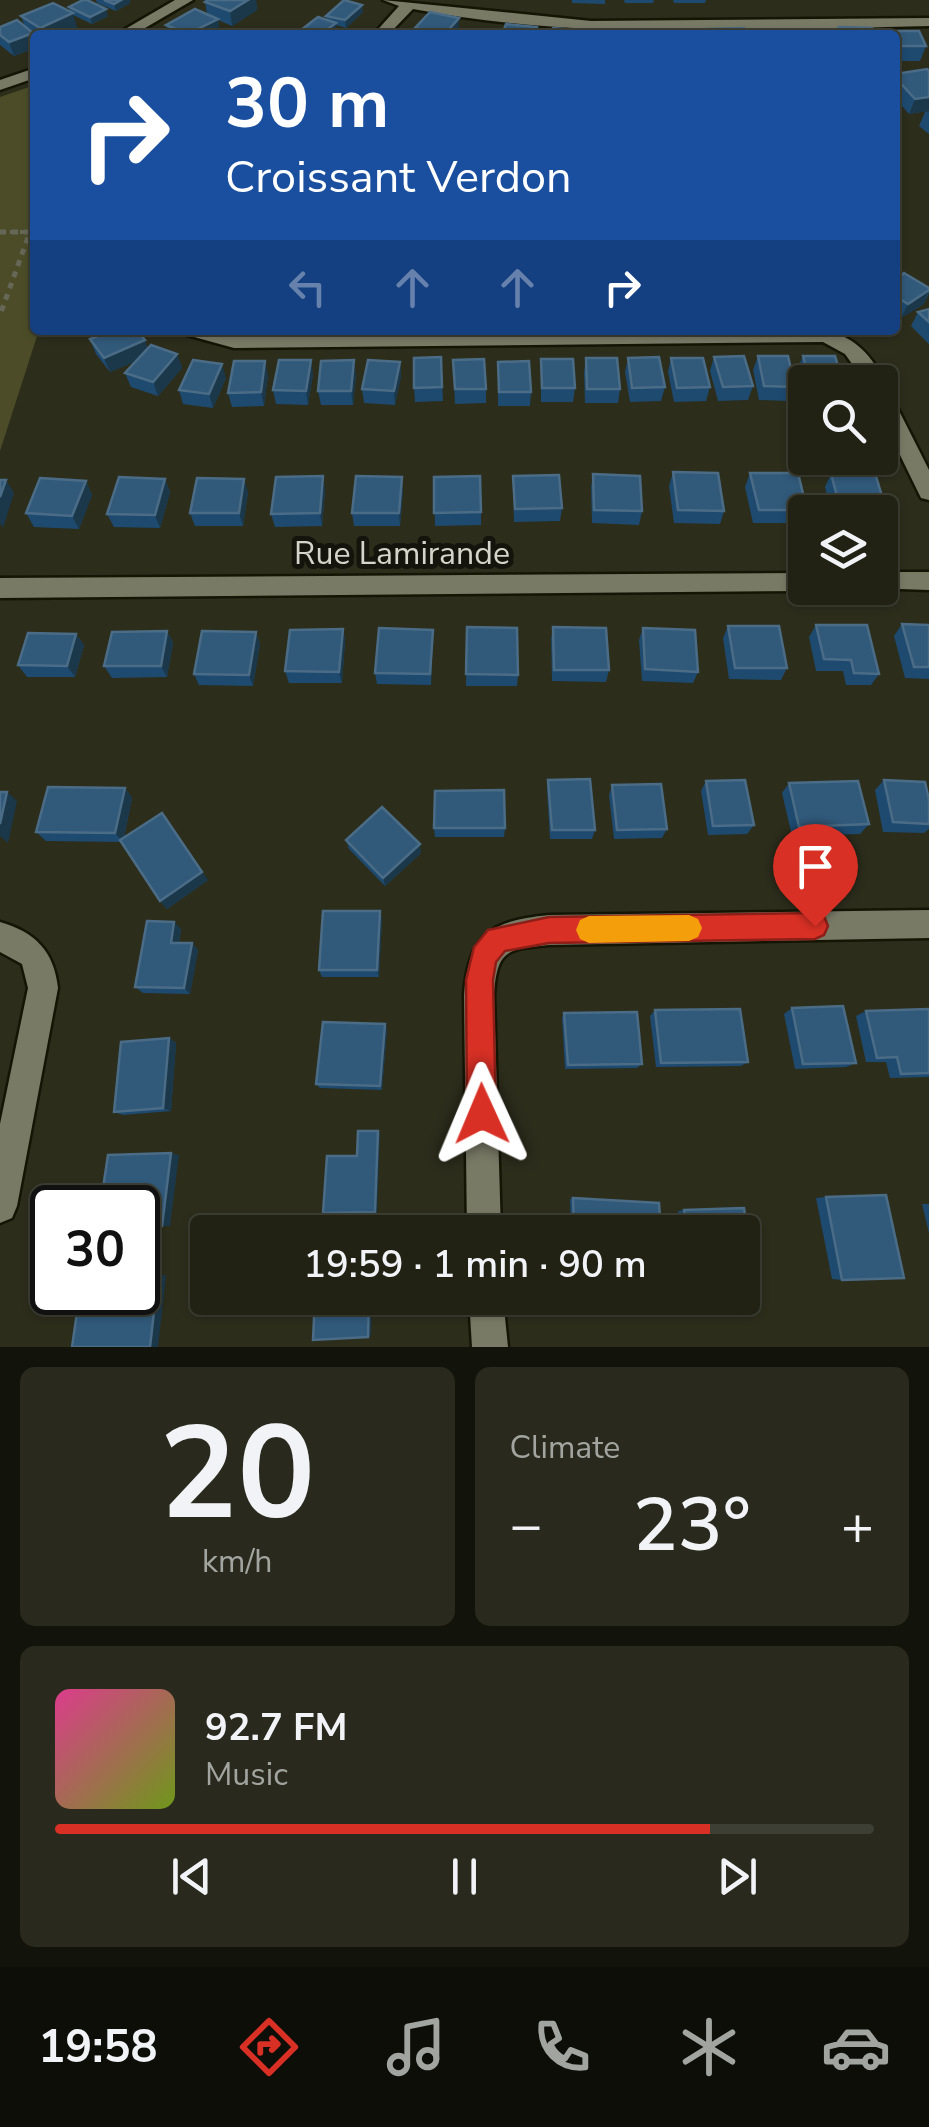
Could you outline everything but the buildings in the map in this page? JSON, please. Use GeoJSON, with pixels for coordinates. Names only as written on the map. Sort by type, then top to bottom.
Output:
{"type":"FeatureCollection","features":[{"type":"Feature","properties":{"kind":"street"},"geometry":{"type":"LineString","coordinates":[[131,30],[186,0]]}},
{"type":"Feature","properties":{"kind":"street"},"geometry":{"type":"LineString","coordinates":[[390,0],[480,16],[568,23],[929,23]]}},
{"type":"Feature","properties":{"kind":"street"},"geometry":{"type":"LineString","coordinates":[[385,30],[409,4]]}},
{"type":"Feature","properties":{"kind":"street"},"geometry":{"type":"LineString","coordinates":[[0,85],[30,74]]}},
{"type":"Feature","properties":{"kind":"street"},"geometry":{"type":"LineString","coordinates":[[212,335],[234,341],[733,335]]}},
{"type":"Feature","properties":{"kind":"street"},"geometry":{"type":"LineString","coordinates":[[821,335],[855,349],[865,365]]}},
{"type":"Feature","properties":{"kind":"street"},"geometry":{"type":"LineString","coordinates":[[898,429],[929,492]]}},
{"type":"Feature","properties":{"kind":"street"},"geometry":{"type":"LineString","coordinates":[[898,581],[929,580]]}},
{"type":"Feature","properties":{"kind":"street","name":"Rue Lamirande"},"geometry":{"type":"LineString","coordinates":[[0,588],[788,582]]}},
{"type":"Feature","properties":{"kind":"street"},"geometry":{"type":"LineString","coordinates":[[484,1215],[479,995],[484,956],[492,943],[508,936],[549,930],[929,924]]}},
{"type":"Feature","properties":{"kind":"street"},"geometry":{"type":"LineString","coordinates":[[0,938],[32,952],[42,973],[43,988],[0,1206]]}},
{"type":"Feature","properties":{"kind":"street"},"geometry":{"type":"LineString","coordinates":[[487,1315],[490,1347]]}},
{"type":"Feature","properties":{"kind":"path"},"geometry":{"type":"LineString","coordinates":[[0,232],[30,232],[0,315]]}},
{"type":"Feature","properties":{"kind":"green space"},"geometry":{"type":"Polygon","coordinates":[[[30,87],[30,335],[37,335],[0,451],[0,97],[30,87]]]}},
{"type":"Feature","properties":{"kind":"slow traffic"},"geometry":{"type":"LineString","coordinates":[[589,930],[689,928]]}},
{"type":"Feature","properties":{"kind":"route"},"geometry":{"type":"LineString","coordinates":[[482,1114],[480,980],[487,949],[498,939],[549,930],[815,926]]}}]}
